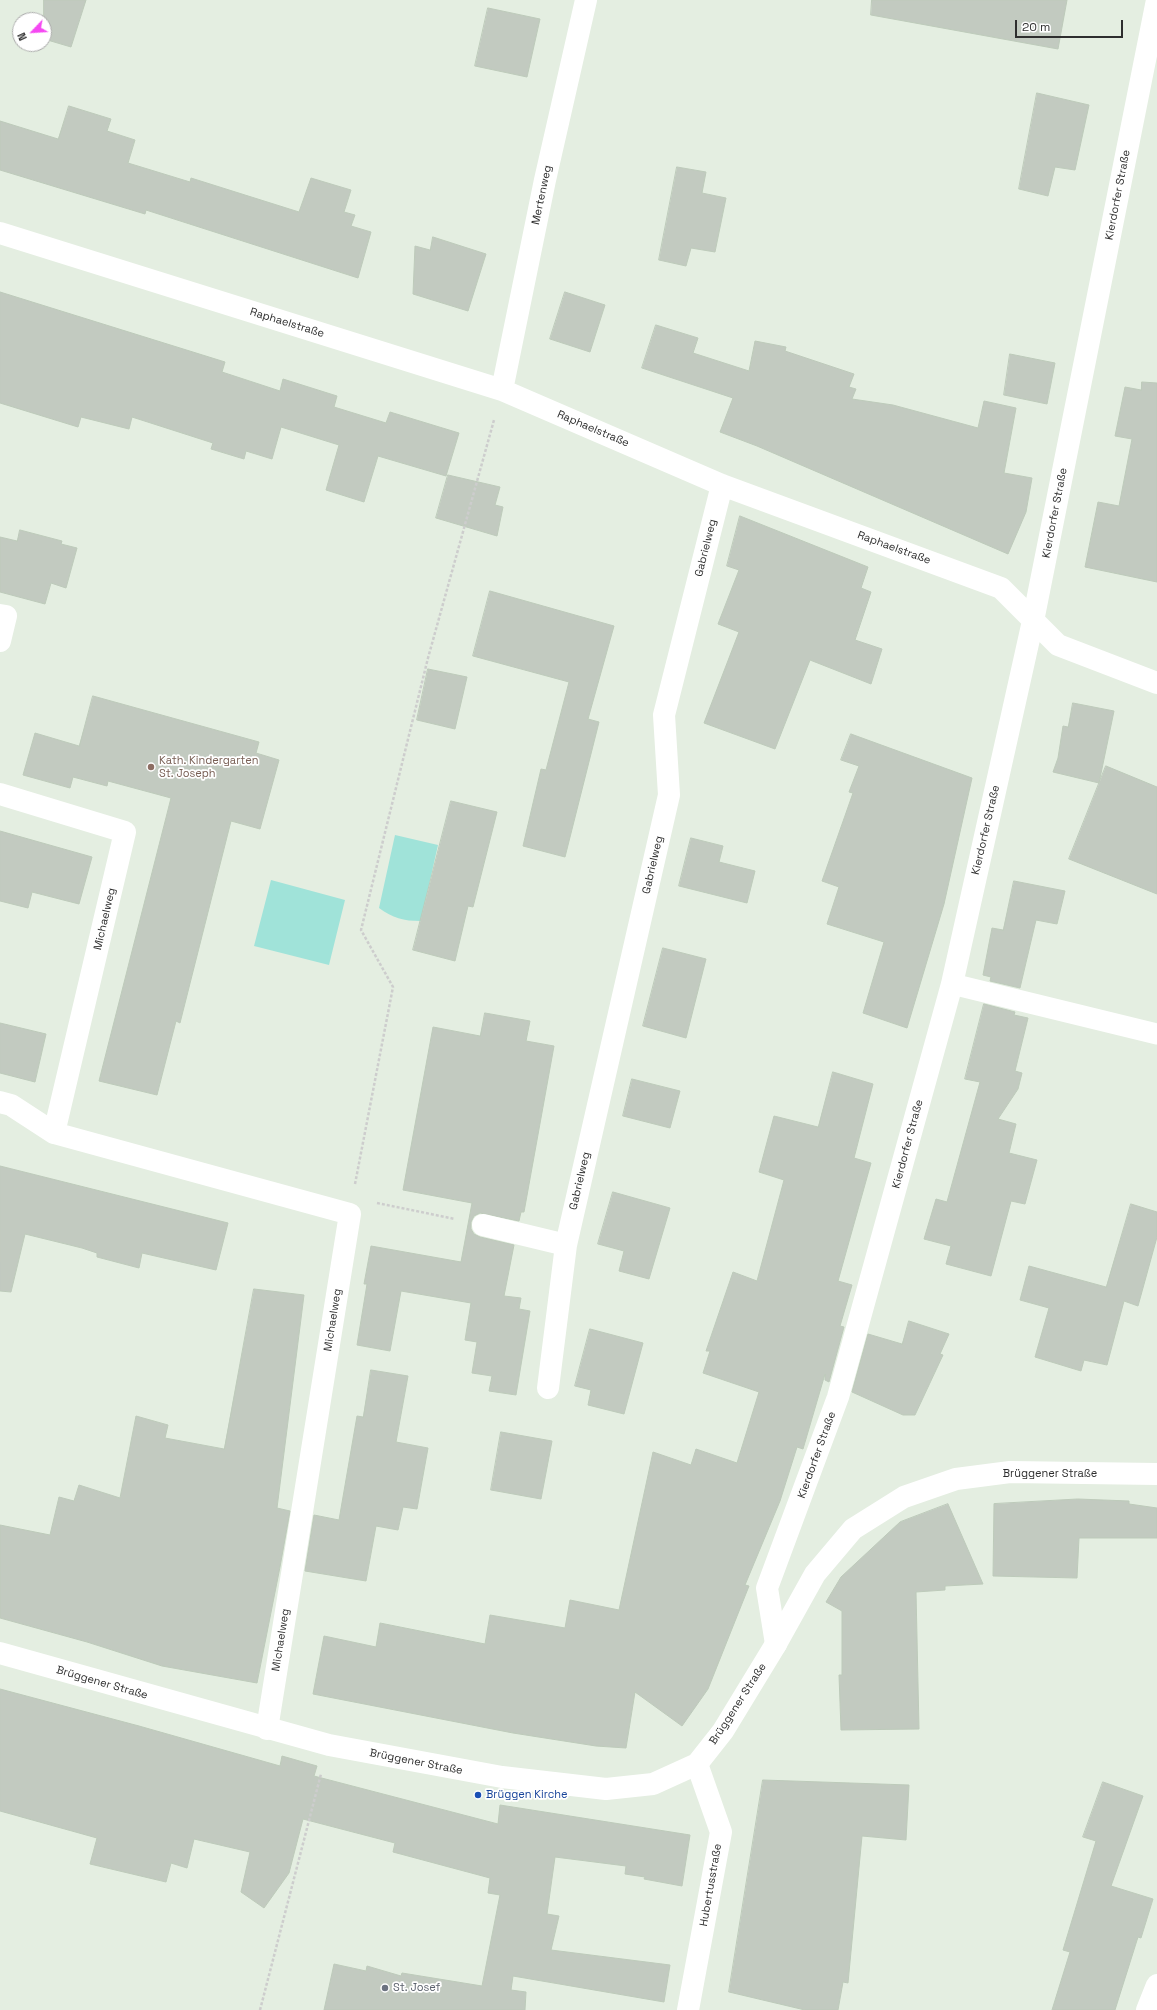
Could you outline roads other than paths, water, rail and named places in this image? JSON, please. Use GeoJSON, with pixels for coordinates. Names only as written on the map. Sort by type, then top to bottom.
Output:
{"type":"FeatureCollection","features":[{"type":"Feature","properties":{"kind":"street","name":"Mertenweg"},"geometry":{"type":"LineString","coordinates":[[502,390],[545,180],[586,0]]}},
{"type":"Feature","properties":{"kind":"street","name":"Kierdorfer Straße"},"geometry":{"type":"LineString","coordinates":[[776,1644],[767,1588],[838,1397],[952,984],[1033,621],[1157,0]]}},
{"type":"Feature","properties":{"kind":"street","name":"Raphaelstraße"},"geometry":{"type":"LineString","coordinates":[[0,233],[502,390],[722,484],[1001,588],[1058,645],[1157,683]]}},
{"type":"Feature","properties":{"kind":"street","name":"Gabrielweg"},"geometry":{"type":"LineString","coordinates":[[548,1388],[566,1245],[668,795],[664,715],[722,484]]}},
{"type":"Feature","properties":{"kind":"street"},"geometry":{"type":"LineString","coordinates":[[0,615],[6,616],[0,641]]}},
{"type":"Feature","properties":{"kind":"street","name":"Michaelweg"},"geometry":{"type":"LineString","coordinates":[[0,794],[125,832],[54,1133],[351,1206],[267,1729]]}},
{"type":"Feature","properties":{"kind":"street"},"geometry":{"type":"LineString","coordinates":[[0,1102],[11,1105],[54,1133]]}},
{"type":"Feature","properties":{"kind":"street"},"geometry":{"type":"LineString","coordinates":[[483,1225],[566,1245]]}},
{"type":"Feature","properties":{"kind":"street","name":"Brüggener Straße"},"geometry":{"type":"LineString","coordinates":[[0,1653],[267,1729],[329,1745],[480,1774],[606,1789],[653,1784],[697,1764],[723,1731],[776,1644],[815,1574],[853,1529],[904,1497],[956,1479],[1010,1472],[1157,1474]]}},
{"type":"Feature","properties":{"kind":"street","name":"Hubertusstraße"},"geometry":{"type":"LineString","coordinates":[[688,2010],[721,1832],[697,1764]]}},
{"type":"Feature","properties":{"kind":"street"},"geometry":{"type":"LineString","coordinates":[[1147,2010],[1157,1985]]}},
{"type":"Feature","properties":{"kind":"lane"},"geometry":{"type":"LineString","coordinates":[[952,984],[1157,1034]]}},
{"type":"Feature","properties":{"kind":"place","name":"Kath. Kindergarten St. Joseph"},"geometry":{"type":"Point","coordinates":[151,767]}},
{"type":"Feature","properties":{"kind":"place","name":"Brüggen Kirche"},"geometry":{"type":"Point","coordinates":[478,1795]}},
{"type":"Feature","properties":{"kind":"place","name":"St. Josef"},"geometry":{"type":"Point","coordinates":[385,1988]}}]}
